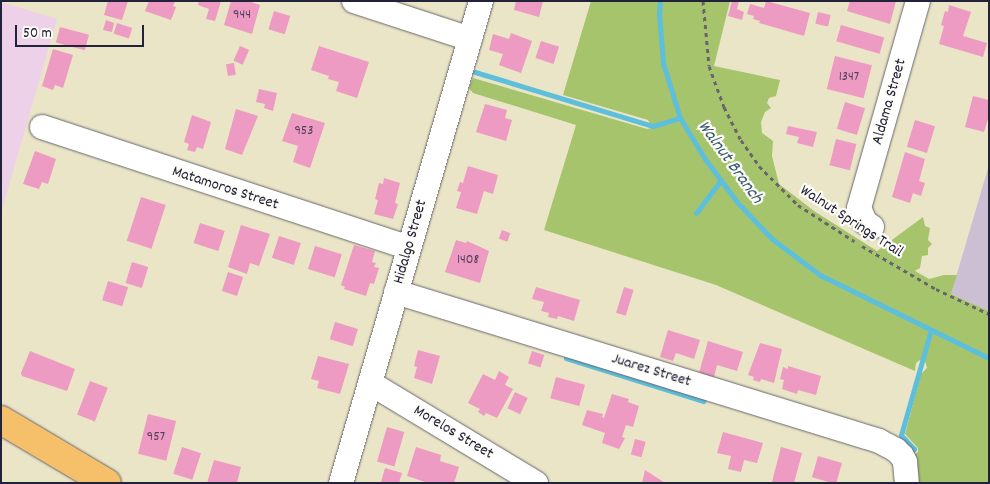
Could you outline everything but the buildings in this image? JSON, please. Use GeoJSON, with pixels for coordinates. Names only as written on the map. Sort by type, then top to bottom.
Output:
{"type":"FeatureCollection","features":[{"type":"Feature","properties":{"kind":"main road"},"geometry":{"type":"LineString","coordinates":[[1,420],[107,483]]}},
{"type":"Feature","properties":{"kind":"street"},"geometry":{"type":"LineString","coordinates":[[354,1],[470,39]]}},
{"type":"Feature","properties":{"kind":"street","name":"Hidalgo Street"},"geometry":{"type":"LineString","coordinates":[[341,483],[481,1]]}},
{"type":"Feature","properties":{"kind":"street","name":"Aldama Street"},"geometry":{"type":"LineString","coordinates":[[872,228],[861,214],[861,202],[918,1]]}},
{"type":"Feature","properties":{"kind":"street","name":"Matamoros Street"},"geometry":{"type":"LineString","coordinates":[[42,127],[409,248]]}},
{"type":"Feature","properties":{"kind":"street","name":"Juarez Street"},"geometry":{"type":"LineString","coordinates":[[396,292],[879,442],[896,450],[902,456],[907,483]]}},
{"type":"Feature","properties":{"kind":"street","name":"Morelos Street"},"geometry":{"type":"LineString","coordinates":[[370,383],[536,483]]}},
{"type":"Feature","properties":{"kind":"path","name":"Walnut Springs Trail"},"geometry":{"type":"LineString","coordinates":[[703,1],[709,66],[716,87],[741,140],[777,185],[804,209],[887,261],[936,289],[989,314]]}},
{"type":"Feature","properties":{"kind":"shaded area"},"geometry":{"type":"Polygon","coordinates":[[[1,2],[57,19],[1,213],[1,2]]]}},
{"type":"Feature","properties":{"kind":"shaded area"},"geometry":{"type":"Polygon","coordinates":[[[989,165],[989,311],[951,294],[989,165]]]}},
{"type":"Feature","properties":{"kind":"green space"},"geometry":{"type":"Polygon","coordinates":[[[591,1],[730,1],[714,66],[780,80],[776,96],[769,98],[767,103],[771,108],[765,112],[761,122],[762,133],[773,141],[772,156],[779,184],[814,211],[877,251],[923,217],[925,226],[930,228],[928,240],[932,244],[928,248],[928,255],[922,256],[920,268],[915,271],[929,279],[944,275],[957,275],[951,294],[989,311],[989,483],[917,483],[914,455],[918,452],[918,448],[905,434],[921,374],[927,368],[925,361],[920,360],[916,363],[915,371],[716,285],[544,230],[576,125],[473,93],[469,88],[473,78],[647,129],[652,128],[648,120],[563,95],[591,1]]]}},
{"type":"Feature","properties":{"kind":"waterway","name":"Walnut Branch"},"geometry":{"type":"LineString","coordinates":[[660,1],[659,14],[663,63],[680,118],[705,159],[737,202],[771,238],[820,275],[989,358]]}},
{"type":"Feature","properties":{"kind":"waterway"},"geometry":{"type":"LineString","coordinates":[[475,72],[653,126],[680,118]]}},
{"type":"Feature","properties":{"kind":"waterway"},"geometry":{"type":"LineString","coordinates":[[696,213],[721,180]]}},
{"type":"Feature","properties":{"kind":"waterway"},"geometry":{"type":"LineString","coordinates":[[910,453],[914,449],[901,435],[931,330]]}},
{"type":"Feature","properties":{"kind":"waterway"},"geometry":{"type":"LineString","coordinates":[[566,358],[703,401]]}}]}
